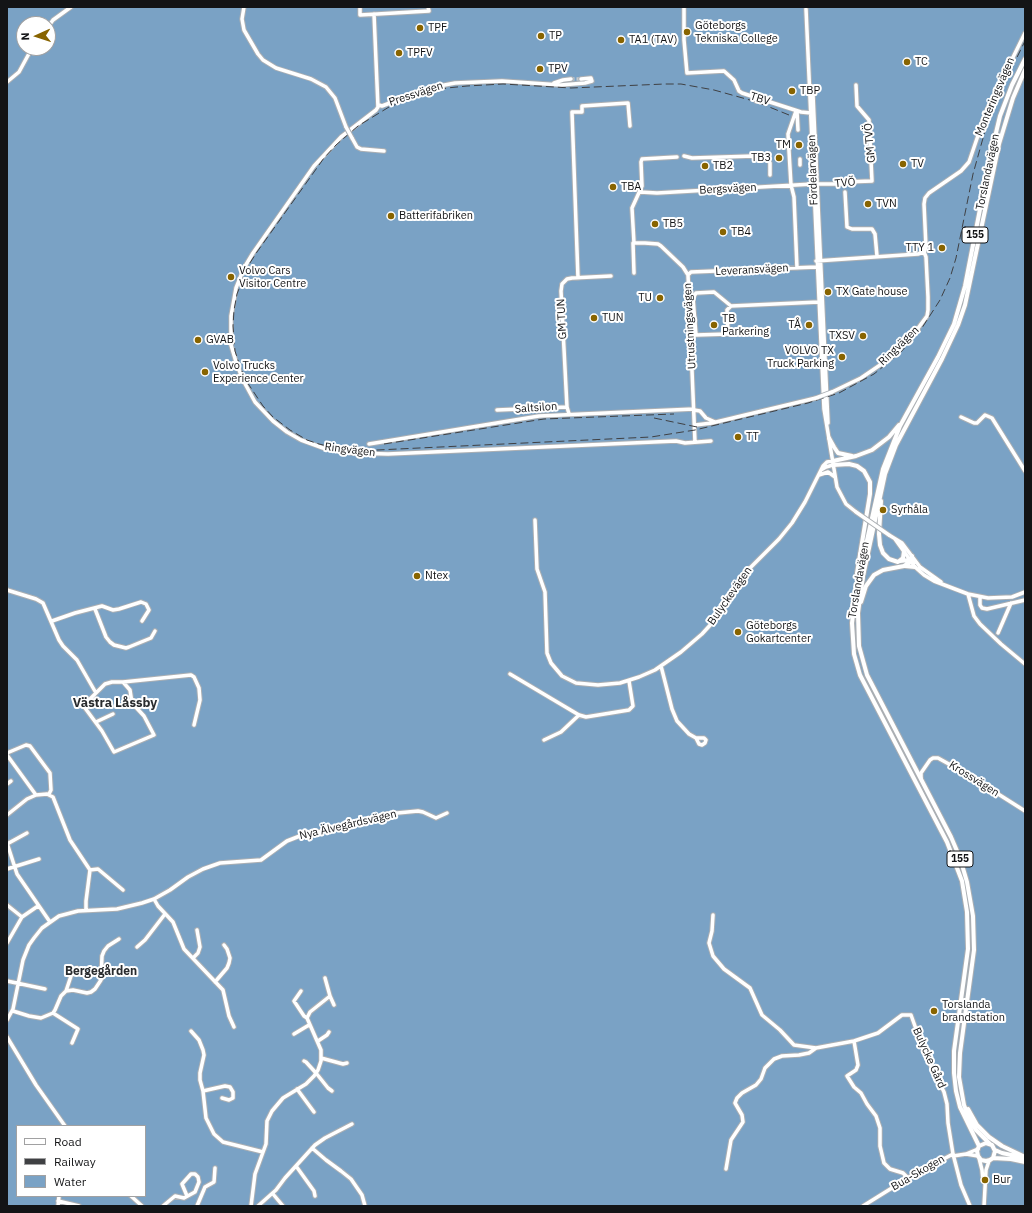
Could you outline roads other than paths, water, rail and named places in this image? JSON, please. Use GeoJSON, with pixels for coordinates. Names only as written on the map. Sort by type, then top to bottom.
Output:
{"type":"FeatureCollection","features":[{"type":"Feature","properties":{"kind":"main road","name":"Torslandavägen"},"geometry":{"type":"LineString","coordinates":[[978,1157],[979,1148],[960,1107],[954,1073],[954,1051],[968,949],[967,912],[962,881],[947,842],[860,674],[854,654],[852,623],[857,585],[880,476],[891,446],[908,411],[938,357],[954,324],[965,286],[1000,116],[1012,85],[1025,59]]}},
{"type":"Feature","properties":{"kind":"main road","name":"Torslandavägen"},"geometry":{"type":"LineString","coordinates":[[991,1160],[995,1154],[995,1150],[971,1123],[967,1113],[960,1080],[959,1061],[973,958],[974,937],[968,882],[959,855],[865,670],[858,644],[858,615],[859,596],[882,485],[893,452],[903,430],[942,360],[958,325],[965,305],[998,144],[1013,98],[1025,70]]}},
{"type":"Feature","properties":{"kind":"main road"},"geometry":{"type":"LineString","coordinates":[[833,463],[872,450],[888,437],[908,411]]}},
{"type":"Feature","properties":{"kind":"main road"},"geometry":{"type":"LineString","coordinates":[[903,430],[883,490],[879,534],[881,547],[886,557],[893,562],[913,561]]}},
{"type":"Feature","properties":{"kind":"main road"},"geometry":{"type":"LineString","coordinates":[[829,438],[838,452],[845,455],[856,456]]}},
{"type":"Feature","properties":{"kind":"main road"},"geometry":{"type":"LineString","coordinates":[[833,463],[857,466],[866,474],[870,485],[870,494],[852,601],[852,623]]}},
{"type":"Feature","properties":{"kind":"main road"},"geometry":{"type":"LineString","coordinates":[[900,562],[904,556],[904,551]]}},
{"type":"Feature","properties":{"kind":"main road"},"geometry":{"type":"LineString","coordinates":[[858,615],[864,590],[874,575],[883,570],[904,566],[913,561]]}},
{"type":"Feature","properties":{"kind":"main road","name":"Torslandavägen"},"geometry":{"type":"LineString","coordinates":[[964,1100],[976,1123],[987,1135],[998,1143],[1025,1157]]}},
{"type":"Feature","properties":{"kind":"main road"},"geometry":{"type":"LineString","coordinates":[[979,1148],[984,1144],[990,1144]]}},
{"type":"Feature","properties":{"kind":"main road","name":"155"},"geometry":{"type":"LineString","coordinates":[[995,1150],[1002,1153],[1025,1157]]}},
{"type":"Feature","properties":{"kind":"main road"},"geometry":{"type":"LineString","coordinates":[[978,1157],[984,1161],[1011,1158],[1025,1162]]}},
{"type":"Feature","properties":{"kind":"street"},"geometry":{"type":"LineString","coordinates":[[56,18],[71,7]]}},
{"type":"Feature","properties":{"kind":"street"},"geometry":{"type":"LineString","coordinates":[[244,7],[242,19],[244,30],[263,60],[276,68],[315,81],[328,89],[337,101],[346,126],[357,147],[361,149],[384,151]]}},
{"type":"Feature","properties":{"kind":"street"},"geometry":{"type":"LineString","coordinates":[[360,7],[360,15],[429,11],[428,7]]}},
{"type":"Feature","properties":{"kind":"street","name":"TBV"},"geometry":{"type":"LineString","coordinates":[[684,7],[684,40],[687,73],[724,71],[734,80],[739,91],[797,111],[812,113]]}},
{"type":"Feature","properties":{"kind":"street","name":"Fördelarvägen"},"geometry":{"type":"LineString","coordinates":[[806,10],[819,260]]}},
{"type":"Feature","properties":{"kind":"street","name":"Pressvägen"},"geometry":{"type":"LineString","coordinates":[[374,14],[379,105],[376,110]]}},
{"type":"Feature","properties":{"kind":"street","name":"Monteringsvägen"},"geometry":{"type":"LineString","coordinates":[[924,252],[926,247],[925,198],[928,193],[961,171],[971,160],[986,112],[1025,33]]}},
{"type":"Feature","properties":{"kind":"street"},"geometry":{"type":"LineString","coordinates":[[7,82],[19,72],[28,56]]}},
{"type":"Feature","properties":{"kind":"street"},"geometry":{"type":"LineString","coordinates":[[551,84],[592,82],[591,78],[581,79]]}},
{"type":"Feature","properties":{"kind":"street"},"geometry":{"type":"LineString","coordinates":[[551,84],[563,80],[571,80]]}},
{"type":"Feature","properties":{"kind":"street","name":"Pressvägen"},"geometry":{"type":"LineString","coordinates":[[379,105],[382,106],[429,88],[455,83],[502,81],[551,84]]}},
{"type":"Feature","properties":{"kind":"street","name":"GM TVÖ"},"geometry":{"type":"LineString","coordinates":[[856,85],[857,106],[869,120],[872,181]]}},
{"type":"Feature","properties":{"kind":"street"},"geometry":{"type":"LineString","coordinates":[[756,101],[774,103]]}},
{"type":"Feature","properties":{"kind":"street"},"geometry":{"type":"LineString","coordinates":[[578,278],[572,112],[582,112],[582,106],[628,103],[630,126]]}},
{"type":"Feature","properties":{"kind":"street","name":"Ringvägen"},"geometry":{"type":"LineString","coordinates":[[376,110],[341,137],[314,166],[253,253],[244,268],[238,283],[230,316],[230,337],[233,354],[246,387],[255,402],[267,415],[287,432],[309,443],[332,450],[358,454],[676,441],[685,443],[711,441]]}},
{"type":"Feature","properties":{"kind":"street"},"geometry":{"type":"LineString","coordinates":[[797,111],[798,130]]}},
{"type":"Feature","properties":{"kind":"street"},"geometry":{"type":"LineString","coordinates":[[797,111],[788,134],[791,185],[794,197],[797,268]]}},
{"type":"Feature","properties":{"kind":"street"},"geometry":{"type":"LineString","coordinates":[[684,156],[692,158],[766,157],[770,163],[770,175]]}},
{"type":"Feature","properties":{"kind":"street"},"geometry":{"type":"LineString","coordinates":[[634,273],[632,208],[642,186],[642,159],[677,157]]}},
{"type":"Feature","properties":{"kind":"street"},"geometry":{"type":"LineString","coordinates":[[800,159],[800,165]]}},
{"type":"Feature","properties":{"kind":"street","name":"TVÖ"},"geometry":{"type":"LineString","coordinates":[[815,185],[872,181]]}},
{"type":"Feature","properties":{"kind":"street","name":"Bergsvägen"},"geometry":{"type":"LineString","coordinates":[[640,192],[657,193],[791,185],[815,185]]}},
{"type":"Feature","properties":{"kind":"street"},"geometry":{"type":"LineString","coordinates":[[845,192],[847,227],[852,229],[872,229],[876,234],[877,256]]}},
{"type":"Feature","properties":{"kind":"street","name":"Utrustningsvägen"},"geometry":{"type":"LineString","coordinates":[[633,243],[658,244],[683,267],[688,274],[695,423]]}},
{"type":"Feature","properties":{"kind":"street"},"geometry":{"type":"LineString","coordinates":[[819,260],[918,254],[924,252]]}},
{"type":"Feature","properties":{"kind":"street","name":"Ringvägen"},"geometry":{"type":"LineString","coordinates":[[715,422],[816,398],[861,378],[886,361],[910,338],[927,316],[928,297],[926,257],[924,252]]}},
{"type":"Feature","properties":{"kind":"street"},"geometry":{"type":"LineString","coordinates":[[819,260],[817,267],[823,316],[829,438]]}},
{"type":"Feature","properties":{"kind":"street"},"geometry":{"type":"LineString","coordinates":[[819,260],[823,316],[819,329]]}},
{"type":"Feature","properties":{"kind":"street","name":"Leveransvägen"},"geometry":{"type":"LineString","coordinates":[[688,274],[691,272],[817,267]]}},
{"type":"Feature","properties":{"kind":"street","name":"GM TUN"},"geometry":{"type":"LineString","coordinates":[[567,406],[562,284],[567,279],[611,276]]}},
{"type":"Feature","properties":{"kind":"street"},"geometry":{"type":"LineString","coordinates":[[731,306],[727,310],[728,334],[696,335],[693,298],[696,293],[714,292],[731,306],[821,302]]}},
{"type":"Feature","properties":{"kind":"street"},"geometry":{"type":"LineString","coordinates":[[821,302],[819,329],[824,409],[837,487],[843,499],[856,512],[902,543],[913,561]]}},
{"type":"Feature","properties":{"kind":"street"},"geometry":{"type":"LineString","coordinates":[[824,338],[825,329],[828,326]]}},
{"type":"Feature","properties":{"kind":"street","name":"Saltsilon"},"geometry":{"type":"LineString","coordinates":[[497,410],[567,406],[569,414]]}},
{"type":"Feature","properties":{"kind":"street"},"geometry":{"type":"LineString","coordinates":[[369,444],[539,416],[569,414],[694,410],[700,411],[706,418],[715,422]]}},
{"type":"Feature","properties":{"kind":"street"},"geometry":{"type":"LineString","coordinates":[[961,417],[974,423],[985,415],[992,418],[1025,471]]}},
{"type":"Feature","properties":{"kind":"street"},"geometry":{"type":"LineString","coordinates":[[695,442],[695,423],[704,425],[715,422]]}},
{"type":"Feature","properties":{"kind":"street"},"geometry":{"type":"LineString","coordinates":[[819,474],[833,463]]}},
{"type":"Feature","properties":{"kind":"street"},"geometry":{"type":"LineString","coordinates":[[819,474],[828,472],[835,478]]}},
{"type":"Feature","properties":{"kind":"street","name":"Bulyckevägen"},"geometry":{"type":"LineString","coordinates":[[534,520],[537,569],[545,592],[547,653],[551,663],[562,676],[571,682],[580,684],[607,685],[628,681],[645,675],[661,666],[687,647],[713,622],[744,574],[781,536],[795,519],[819,474]]}},
{"type":"Feature","properties":{"kind":"street"},"geometry":{"type":"LineString","coordinates":[[895,539],[913,561],[930,575],[947,586],[980,597],[1012,597],[1025,592]]}},
{"type":"Feature","properties":{"kind":"street"},"geometry":{"type":"LineString","coordinates":[[7,590],[40,600],[44,605],[63,646],[77,660],[96,692]]}},
{"type":"Feature","properties":{"kind":"street"},"geometry":{"type":"LineString","coordinates":[[968,594],[974,616],[980,624],[1025,664]]}},
{"type":"Feature","properties":{"kind":"street"},"geometry":{"type":"LineString","coordinates":[[980,597],[980,605],[984,609],[990,609],[1025,600]]}},
{"type":"Feature","properties":{"kind":"street"},"geometry":{"type":"LineString","coordinates":[[52,621],[75,613],[104,606],[111,609],[119,609],[139,602],[146,604],[149,610],[142,621]]}},
{"type":"Feature","properties":{"kind":"street"},"geometry":{"type":"LineString","coordinates":[[998,633],[1011,603]]}},
{"type":"Feature","properties":{"kind":"street"},"geometry":{"type":"LineString","coordinates":[[95,609],[106,637],[114,645],[126,648],[130,647],[151,638],[155,631]]}},
{"type":"Feature","properties":{"kind":"street"},"geometry":{"type":"LineString","coordinates":[[661,666],[672,709],[677,721],[688,734],[696,738]]}},
{"type":"Feature","properties":{"kind":"street"},"geometry":{"type":"LineString","coordinates":[[510,674],[580,715],[586,717],[629,710],[633,706],[628,681]]}},
{"type":"Feature","properties":{"kind":"street"},"geometry":{"type":"LineString","coordinates":[[123,682],[130,690],[132,703],[147,720],[154,736],[114,752],[112,751],[105,735],[85,708],[85,704],[96,692],[109,682],[191,675],[194,677],[199,688],[200,700],[194,725]]}},
{"type":"Feature","properties":{"kind":"street"},"geometry":{"type":"LineString","coordinates":[[96,722],[113,714]]}},
{"type":"Feature","properties":{"kind":"street"},"geometry":{"type":"LineString","coordinates":[[544,740],[561,732],[580,715]]}},
{"type":"Feature","properties":{"kind":"street"},"geometry":{"type":"LineString","coordinates":[[36,795],[7,754],[26,745],[30,746],[50,773],[51,790],[49,794]]}},
{"type":"Feature","properties":{"kind":"street","name":"Krossvägen"},"geometry":{"type":"LineString","coordinates":[[924,768],[932,759],[941,759],[965,772],[1025,811]]}},
{"type":"Feature","properties":{"kind":"street"},"geometry":{"type":"LineString","coordinates":[[915,768],[919,770],[924,768]]}},
{"type":"Feature","properties":{"kind":"street"},"geometry":{"type":"LineString","coordinates":[[921,780],[921,774],[924,768]]}},
{"type":"Feature","properties":{"kind":"street"},"geometry":{"type":"LineString","coordinates":[[7,784],[11,781]]}},
{"type":"Feature","properties":{"kind":"street"},"geometry":{"type":"LineString","coordinates":[[7,815],[27,799],[36,795],[49,794]]}},
{"type":"Feature","properties":{"kind":"street"},"geometry":{"type":"LineString","coordinates":[[49,794],[54,800],[70,840],[90,870],[86,910]]}},
{"type":"Feature","properties":{"kind":"street","name":"Nya Älvegårdsvägen"},"geometry":{"type":"LineString","coordinates":[[7,1020],[13,1010],[24,960],[29,945],[36,934],[50,922],[68,913],[86,910],[117,909],[154,899],[194,873],[220,863],[257,861],[264,859],[280,846],[299,836],[337,829],[352,823],[387,815],[418,811],[436,818],[447,812]]}},
{"type":"Feature","properties":{"kind":"street"},"geometry":{"type":"LineString","coordinates":[[27,833],[7,844],[17,874],[50,922]]}},
{"type":"Feature","properties":{"kind":"street"},"geometry":{"type":"LineString","coordinates":[[7,869],[39,859]]}},
{"type":"Feature","properties":{"kind":"street"},"geometry":{"type":"LineString","coordinates":[[90,870],[98,869],[122,890]]}},
{"type":"Feature","properties":{"kind":"street"},"geometry":{"type":"LineString","coordinates":[[154,899],[173,922],[184,949],[224,993],[229,1016],[234,1027]]}},
{"type":"Feature","properties":{"kind":"street"},"geometry":{"type":"LineString","coordinates":[[7,905],[22,918]]}},
{"type":"Feature","properties":{"kind":"street"},"geometry":{"type":"LineString","coordinates":[[7,943],[22,918],[38,906]]}},
{"type":"Feature","properties":{"kind":"street"},"geometry":{"type":"LineString","coordinates":[[137,947],[145,940],[165,914]]}},
{"type":"Feature","properties":{"kind":"street","name":"Bulycke Gård"},"geometry":{"type":"LineString","coordinates":[[712,915],[712,931],[708,944],[710,951],[724,969],[748,986],[762,1015],[796,1046],[816,1048],[854,1041],[878,1033],[902,1015],[911,1015],[925,1054],[944,1092],[947,1104],[948,1123],[953,1155]]}},
{"type":"Feature","properties":{"kind":"street"},"geometry":{"type":"LineString","coordinates":[[193,958],[198,953],[200,947],[197,930]]}},
{"type":"Feature","properties":{"kind":"street"},"geometry":{"type":"LineString","coordinates":[[66,991],[73,990],[87,993],[95,988],[100,980],[104,951],[108,946],[119,939]]}},
{"type":"Feature","properties":{"kind":"street"},"geometry":{"type":"LineString","coordinates":[[215,982],[227,968],[229,963],[227,949],[224,944]]}},
{"type":"Feature","properties":{"kind":"street"},"geometry":{"type":"LineString","coordinates":[[13,1010],[29,1016],[41,1018],[53,1013],[61,996],[66,991],[73,970],[77,968]]}},
{"type":"Feature","properties":{"kind":"street"},"geometry":{"type":"LineString","coordinates":[[325,978],[334,1005]]}},
{"type":"Feature","properties":{"kind":"street"},"geometry":{"type":"LineString","coordinates":[[7,981],[45,989]]}},
{"type":"Feature","properties":{"kind":"street"},"geometry":{"type":"LineString","coordinates":[[251,1206],[255,1174],[266,1144],[266,1124],[270,1114],[283,1098],[306,1084],[316,1072],[321,1058],[321,1050],[318,1041],[309,1025],[307,1018],[294,1001],[301,991]]}},
{"type":"Feature","properties":{"kind":"street"},"geometry":{"type":"LineString","coordinates":[[307,1018],[310,1012],[330,996]]}},
{"type":"Feature","properties":{"kind":"street"},"geometry":{"type":"LineString","coordinates":[[53,1013],[78,1029],[72,1042]]}},
{"type":"Feature","properties":{"kind":"street"},"geometry":{"type":"LineString","coordinates":[[294,1034],[309,1025]]}},
{"type":"Feature","properties":{"kind":"street"},"geometry":{"type":"LineString","coordinates":[[191,1031],[199,1040],[203,1050],[203,1061],[200,1076],[207,1123],[217,1138],[223,1142],[263,1152]]}},
{"type":"Feature","properties":{"kind":"street"},"geometry":{"type":"LineString","coordinates":[[318,1041],[329,1032]]}},
{"type":"Feature","properties":{"kind":"street"},"geometry":{"type":"LineString","coordinates":[[7,1037],[36,1084],[64,1125]]}},
{"type":"Feature","properties":{"kind":"street"},"geometry":{"type":"LineString","coordinates":[[854,1041],[858,1065],[856,1070],[847,1076],[854,1087],[861,1093],[876,1116],[880,1128],[880,1146],[884,1162],[890,1169],[903,1174],[908,1178]]}},
{"type":"Feature","properties":{"kind":"street","name":"Bulycke Gård"},"geometry":{"type":"LineString","coordinates":[[726,1169],[731,1140],[743,1122],[742,1115],[735,1103],[737,1098],[742,1093],[756,1086],[761,1079],[765,1068],[774,1059],[782,1056],[809,1053],[816,1048]]}},
{"type":"Feature","properties":{"kind":"street"},"geometry":{"type":"LineString","coordinates":[[321,1058],[344,1064],[347,1063]]}},
{"type":"Feature","properties":{"kind":"street"},"geometry":{"type":"LineString","coordinates":[[304,1061],[316,1072],[332,1091]]}},
{"type":"Feature","properties":{"kind":"street"},"geometry":{"type":"LineString","coordinates":[[203,1092],[226,1086],[230,1087],[233,1092],[233,1098],[231,1100],[222,1098]]}},
{"type":"Feature","properties":{"kind":"street"},"geometry":{"type":"LineString","coordinates":[[297,1089],[314,1112]]}},
{"type":"Feature","properties":{"kind":"street"},"geometry":{"type":"LineString","coordinates":[[258,1206],[273,1194],[312,1148],[325,1138],[352,1124]]}},
{"type":"Feature","properties":{"kind":"street"},"geometry":{"type":"LineString","coordinates":[[312,1148],[351,1179],[362,1195],[365,1206]]}},
{"type":"Feature","properties":{"kind":"street"},"geometry":{"type":"LineString","coordinates":[[966,1154],[979,1148]]}},
{"type":"Feature","properties":{"kind":"street"},"geometry":{"type":"LineString","coordinates":[[970,1206],[961,1185],[953,1155],[966,1154],[978,1157]]}},
{"type":"Feature","properties":{"kind":"street","name":"Bua-Skogen"},"geometry":{"type":"LineString","coordinates":[[863,1206],[908,1178],[953,1155]]}},
{"type":"Feature","properties":{"kind":"street","name":"Torslandavägen"},"geometry":{"type":"LineString","coordinates":[[978,1157],[984,1190]]}},
{"type":"Feature","properties":{"kind":"street","name":"Torslandavägen"},"geometry":{"type":"LineString","coordinates":[[984,1206],[986,1170],[991,1160]]}},
{"type":"Feature","properties":{"kind":"street"},"geometry":{"type":"LineString","coordinates":[[296,1166],[314,1191],[315,1196]]}},
{"type":"Feature","properties":{"kind":"street"},"geometry":{"type":"LineString","coordinates":[[197,1206],[205,1187],[214,1182],[215,1168]]}},
{"type":"Feature","properties":{"kind":"street"},"geometry":{"type":"LineString","coordinates":[[163,1206],[175,1196],[183,1198],[187,1196],[195,1192],[198,1187],[199,1179],[195,1174],[191,1174],[182,1184],[187,1196]]}},
{"type":"Feature","properties":{"kind":"street"},"geometry":{"type":"LineString","coordinates":[[273,1194],[284,1206]]}},
{"type":"Feature","properties":{"kind":"street"},"geometry":{"type":"LineString","coordinates":[[132,1197],[142,1206]]}},
{"type":"Feature","properties":{"kind":"street"},"geometry":{"type":"LineString","coordinates":[[58,1204],[80,1206]]}},
{"type":"Feature","properties":{"kind":"water"},"geometry":{"type":"Polygon","coordinates":[[[7,7],[1025,7],[1025,1206],[7,1206],[7,7]]]}},
{"type":"Feature","properties":{"kind":"tunnel"},"geometry":{"type":"LineString","coordinates":[[571,79],[581,79]]}},
{"type":"Feature","properties":{"kind":"railway"},"geometry":{"type":"LineString","coordinates":[[789,115],[757,102],[714,90],[681,84],[571,88],[503,84],[467,86],[447,88],[427,93],[389,107],[358,126],[336,145],[324,158],[248,266],[237,294],[233,326],[235,351],[247,382],[263,406],[273,417],[290,430],[307,440],[319,444],[344,450],[356,451],[651,437],[695,430],[808,403],[839,393],[874,374],[900,353],[920,331],[940,300],[950,278],[956,258],[973,174],[985,131],[999,94],[1025,41]]}},
{"type":"Feature","properties":{"kind":"railway"},"geometry":{"type":"LineString","coordinates":[[384,444],[544,419],[674,414]]}},
{"type":"Feature","properties":{"kind":"railway"},"geometry":{"type":"LineString","coordinates":[[654,418],[697,427]]}},
{"type":"Feature","properties":{"kind":"place","name":"TPF"},"geometry":{"type":"Point","coordinates":[420,28]}},
{"type":"Feature","properties":{"kind":"place","name":"Göteborgs Tekniska College"},"geometry":{"type":"Point","coordinates":[687,32]}},
{"type":"Feature","properties":{"kind":"place","name":"TP"},"geometry":{"type":"Point","coordinates":[541,36]}},
{"type":"Feature","properties":{"kind":"place","name":"TA1 (TAV)"},"geometry":{"type":"Point","coordinates":[621,40]}},
{"type":"Feature","properties":{"kind":"place","name":"TPFV"},"geometry":{"type":"Point","coordinates":[399,53]}},
{"type":"Feature","properties":{"kind":"place","name":"TC"},"geometry":{"type":"Point","coordinates":[907,62]}},
{"type":"Feature","properties":{"kind":"place","name":"TPV"},"geometry":{"type":"Point","coordinates":[540,69]}},
{"type":"Feature","properties":{"kind":"place","name":"TBP"},"geometry":{"type":"Point","coordinates":[792,91]}},
{"type":"Feature","properties":{"kind":"place","name":"TM"},"geometry":{"type":"Point","coordinates":[799,145]}},
{"type":"Feature","properties":{"kind":"place","name":"TB3"},"geometry":{"type":"Point","coordinates":[779,158]}},
{"type":"Feature","properties":{"kind":"place","name":"TV"},"geometry":{"type":"Point","coordinates":[903,164]}},
{"type":"Feature","properties":{"kind":"place","name":"TB2"},"geometry":{"type":"Point","coordinates":[705,166]}},
{"type":"Feature","properties":{"kind":"place","name":"TBA"},"geometry":{"type":"Point","coordinates":[613,187]}},
{"type":"Feature","properties":{"kind":"place","name":"TVN"},"geometry":{"type":"Point","coordinates":[868,204]}},
{"type":"Feature","properties":{"kind":"place","name":"Batterifabriken"},"geometry":{"type":"Point","coordinates":[391,216]}},
{"type":"Feature","properties":{"kind":"place","name":"TB5"},"geometry":{"type":"Point","coordinates":[655,224]}},
{"type":"Feature","properties":{"kind":"place","name":"TB4"},"geometry":{"type":"Point","coordinates":[723,232]}},
{"type":"Feature","properties":{"kind":"place","name":"TTY 1"},"geometry":{"type":"Point","coordinates":[942,248]}},
{"type":"Feature","properties":{"kind":"place","name":"Volvo Cars Visitor Centre"},"geometry":{"type":"Point","coordinates":[231,277]}},
{"type":"Feature","properties":{"kind":"place","name":"TX Gate house"},"geometry":{"type":"Point","coordinates":[828,292]}},
{"type":"Feature","properties":{"kind":"place","name":"TU"},"geometry":{"type":"Point","coordinates":[660,298]}},
{"type":"Feature","properties":{"kind":"place","name":"TUN"},"geometry":{"type":"Point","coordinates":[594,318]}},
{"type":"Feature","properties":{"kind":"place","name":"TB Parkering"},"geometry":{"type":"Point","coordinates":[714,325]}},
{"type":"Feature","properties":{"kind":"place","name":"TÅ"},"geometry":{"type":"Point","coordinates":[809,325]}},
{"type":"Feature","properties":{"kind":"place","name":"TXSV"},"geometry":{"type":"Point","coordinates":[863,336]}},
{"type":"Feature","properties":{"kind":"place","name":"GVAB"},"geometry":{"type":"Point","coordinates":[198,340]}},
{"type":"Feature","properties":{"kind":"place","name":"VOLVO TX Truck Parking"},"geometry":{"type":"Point","coordinates":[842,357]}},
{"type":"Feature","properties":{"kind":"place","name":"Volvo Trucks Experience Center"},"geometry":{"type":"Point","coordinates":[205,372]}},
{"type":"Feature","properties":{"kind":"place","name":"TT"},"geometry":{"type":"Point","coordinates":[738,437]}},
{"type":"Feature","properties":{"kind":"place","name":"Syrhåla"},"geometry":{"type":"Point","coordinates":[883,510]}},
{"type":"Feature","properties":{"kind":"place","name":"Ntex"},"geometry":{"type":"Point","coordinates":[417,576]}},
{"type":"Feature","properties":{"kind":"place","name":"Göteborgs Gokartcenter"},"geometry":{"type":"Point","coordinates":[738,632]}},
{"type":"Feature","properties":{"kind":"place","name":"Torslanda brandstation"},"geometry":{"type":"Point","coordinates":[934,1011]}},
{"type":"Feature","properties":{"kind":"place","name":"Bur"},"geometry":{"type":"Point","coordinates":[985,1180]}},
{"type":"Feature","properties":{"kind":"district","name":"Västra Låssby"},"geometry":{"type":"Point","coordinates":[115,703]}},
{"type":"Feature","properties":{"kind":"district","name":"Bergegården"},"geometry":{"type":"Point","coordinates":[101,972]}}]}
